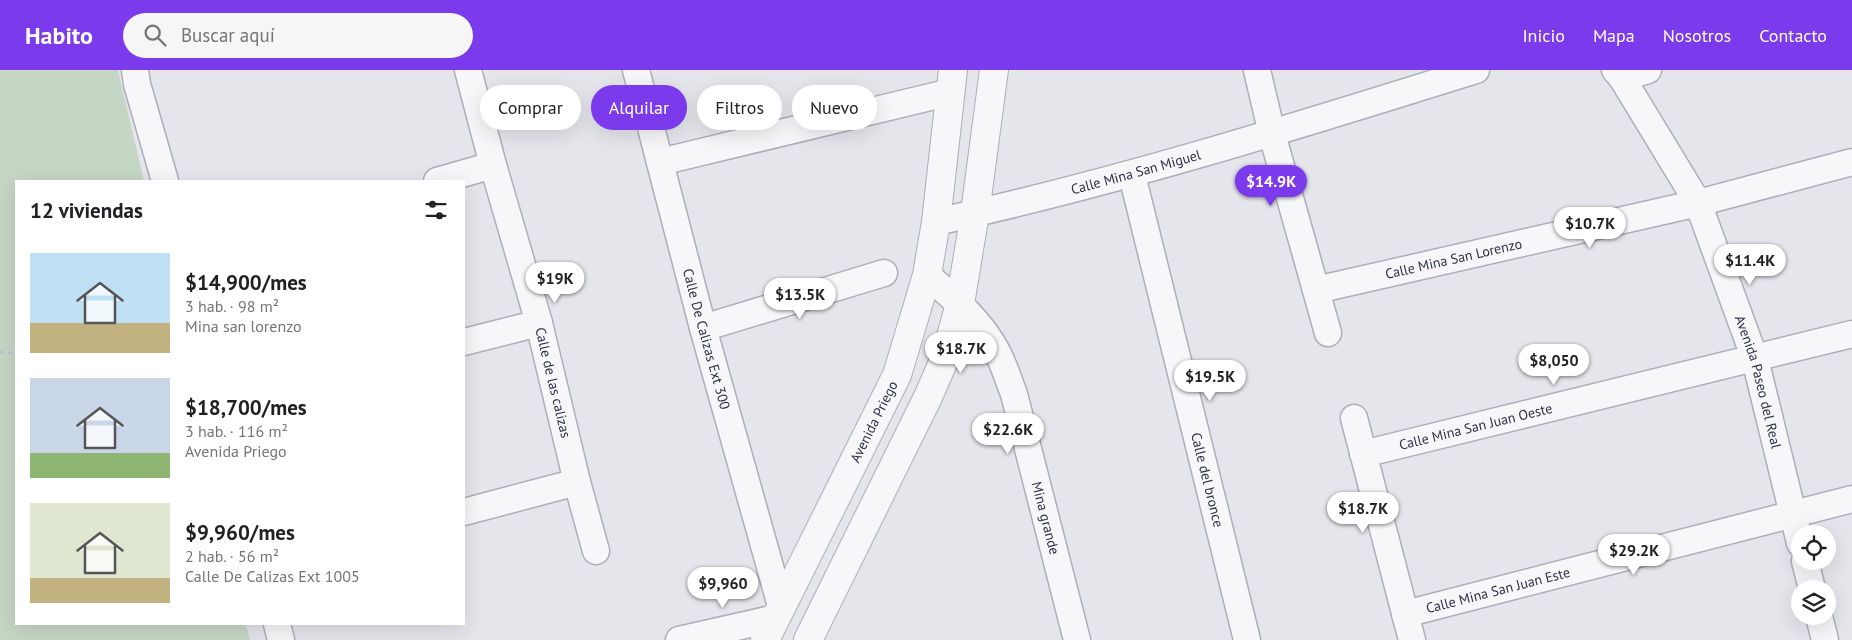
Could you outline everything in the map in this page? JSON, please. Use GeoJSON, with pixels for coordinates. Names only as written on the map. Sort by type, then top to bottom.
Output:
{"type":"FeatureCollection","features":[{"type":"Feature","properties":{"kind":"street"},"geometry":{"type":"LineString","coordinates":[[135,70],[137,84],[165,180]]}},
{"type":"Feature","properties":{"kind":"street","name":"Calle de las calizas"},"geometry":{"type":"LineString","coordinates":[[468,70],[493,165],[539,323],[577,482],[596,551]]}},
{"type":"Feature","properties":{"kind":"street","name":"Calle De Calizas Ext 300"},"geometry":{"type":"LineString","coordinates":[[636,70],[703,328],[774,621]]}},
{"type":"Feature","properties":{"kind":"street"},"geometry":{"type":"LineString","coordinates":[[808,640],[928,397],[945,358],[960,304],[975,213],[994,70]]}},
{"type":"Feature","properties":{"kind":"street"},"geometry":{"type":"LineString","coordinates":[[1257,70],[1272,134],[1328,333]]}},
{"type":"Feature","properties":{"kind":"street","name":"Calle Mina San Miguel"},"geometry":{"type":"LineString","coordinates":[[936,222],[1132,174],[1272,134],[1476,70]]}},
{"type":"Feature","properties":{"kind":"street"},"geometry":{"type":"LineString","coordinates":[[1619,74],[1648,70]]}},
{"type":"Feature","properties":{"kind":"street","name":"Avenida Paseo del Real"},"geometry":{"type":"LineString","coordinates":[[1619,74],[1698,203],[1755,359],[1796,525]]}},
{"type":"Feature","properties":{"kind":"street"},"geometry":{"type":"LineString","coordinates":[[660,162],[952,81]]}},
{"type":"Feature","properties":{"kind":"street","name":"Avenida Priego"},"geometry":{"type":"LineString","coordinates":[[774,621],[897,375],[927,275],[936,222],[952,81]]}},
{"type":"Feature","properties":{"kind":"street","name":"Calle Mina San Lorenzo"},"geometry":{"type":"LineString","coordinates":[[1316,290],[1698,203],[1852,162]]}},
{"type":"Feature","properties":{"kind":"street"},"geometry":{"type":"LineString","coordinates":[[440,180],[493,165]]}},
{"type":"Feature","properties":{"kind":"street","name":"Calle del bronce"},"geometry":{"type":"LineString","coordinates":[[1132,174],[1247,640]]}},
{"type":"Feature","properties":{"kind":"street"},"geometry":{"type":"LineString","coordinates":[[703,328],[884,273]]}},
{"type":"Feature","properties":{"kind":"street","name":"Mina grande"},"geometry":{"type":"LineString","coordinates":[[927,275],[960,304],[983,331],[995,348],[1004,366],[1014,394],[1077,640]]}},
{"type":"Feature","properties":{"kind":"street"},"geometry":{"type":"LineString","coordinates":[[465,342],[539,323]]}},
{"type":"Feature","properties":{"kind":"street","name":"Calle Mina San Juan Oeste"},"geometry":{"type":"LineString","coordinates":[[1363,454],[1852,334]]}},
{"type":"Feature","properties":{"kind":"street"},"geometry":{"type":"LineString","coordinates":[[1354,418],[1412,640]]}},
{"type":"Feature","properties":{"kind":"street"},"geometry":{"type":"LineString","coordinates":[[465,512],[577,482]]}},
{"type":"Feature","properties":{"kind":"street","name":"Calle Mina San Juan Este"},"geometry":{"type":"LineString","coordinates":[[1405,614],[1852,499]]}},
{"type":"Feature","properties":{"kind":"street"},"geometry":{"type":"LineString","coordinates":[[679,640],[774,621]]}},
{"type":"Feature","properties":{"kind":"street"},"geometry":{"type":"LineString","coordinates":[[277,625],[281,640]]}},
{"type":"Feature","properties":{"kind":"street"},"geometry":{"type":"LineString","coordinates":[[1821,625],[1825,640]]}},
{"type":"Feature","properties":{"kind":"path"},"geometry":{"type":"LineString","coordinates":[[0,352],[15,353]]}},
{"type":"Feature","properties":{"kind":"green space"},"geometry":{"type":"Polygon","coordinates":[[[0,70],[118,70],[144,180],[15,180],[15,625],[246,625],[250,640],[0,640],[0,70]]]}}]}
